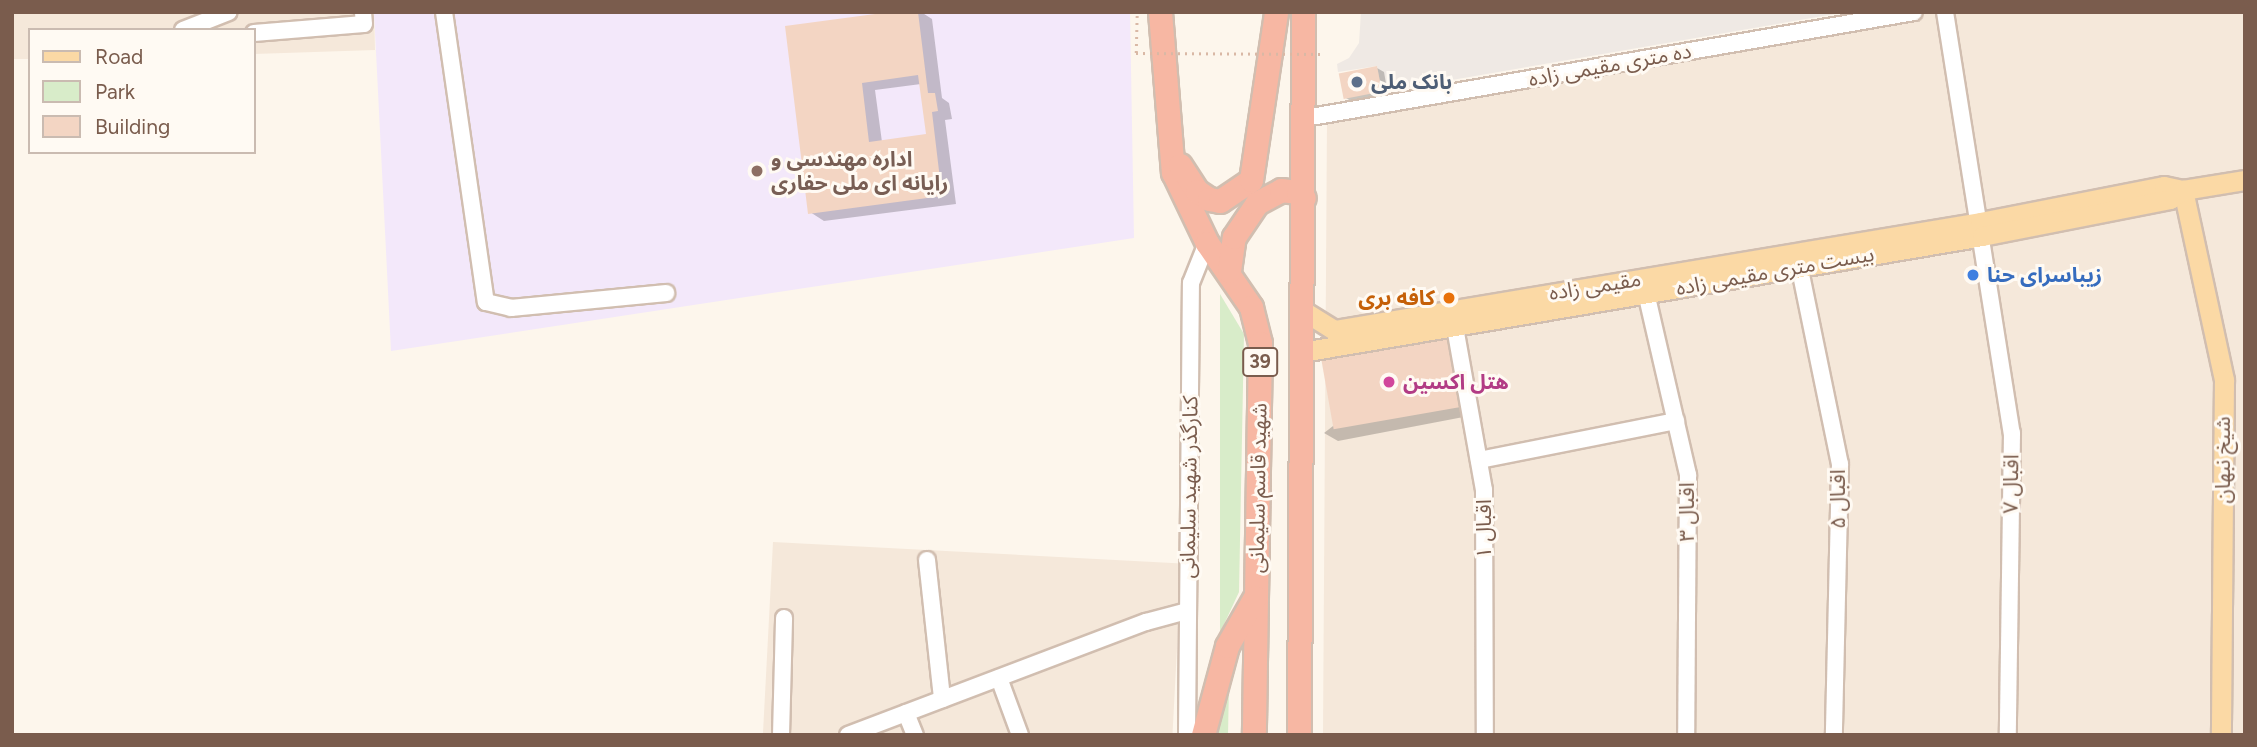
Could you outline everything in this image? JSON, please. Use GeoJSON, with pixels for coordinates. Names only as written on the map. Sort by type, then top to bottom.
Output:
{"type":"FeatureCollection","features":[{"type":"Feature","properties":{"kind":"highway","name":"شهید قاسم سلیمانی"},"geometry":{"type":"LineString","coordinates":[[1160,12],[1173,172],[1183,200],[1207,243],[1251,307],[1260,343],[1254,735]]}},
{"type":"Feature","properties":{"kind":"highway"},"geometry":{"type":"LineString","coordinates":[[1171,142],[1182,172],[1209,199],[1220,201],[1251,180],[1276,12]]}},
{"type":"Feature","properties":{"kind":"highway","name":"شهید قاسم سلیمانی"},"geometry":{"type":"LineString","coordinates":[[1299,735],[1306,118],[1303,12]]}},
{"type":"Feature","properties":{"kind":"highway"},"geometry":{"type":"LineString","coordinates":[[1228,271],[1234,237],[1257,203],[1281,190],[1298,192],[1304,198]]}},
{"type":"Feature","properties":{"kind":"highway"},"geometry":{"type":"LineString","coordinates":[[1203,735],[1227,646],[1256,595]]}},
{"type":"Feature","properties":{"kind":"main road","name":"بیست متری مقیمی زاده"},"geometry":{"type":"LineString","coordinates":[[1302,352],[1453,318],[2170,199],[2183,190],[2245,180]]}},
{"type":"Feature","properties":{"kind":"main road","name":"شیخ نبهان"},"geometry":{"type":"LineString","coordinates":[[2183,190],[2224,380],[2221,735]]}},
{"type":"Feature","properties":{"kind":"main road"},"geometry":{"type":"LineString","coordinates":[[1302,310],[1334,330],[1453,318]]}},
{"type":"Feature","properties":{"kind":"street"},"geometry":{"type":"LineString","coordinates":[[190,28],[229,12]]}},
{"type":"Feature","properties":{"kind":"street"},"geometry":{"type":"LineString","coordinates":[[256,33],[364,24],[363,12]]}},
{"type":"Feature","properties":{"kind":"street"},"geometry":{"type":"LineString","coordinates":[[444,12],[486,302],[511,308],[666,293]]}},
{"type":"Feature","properties":{"kind":"street","name":"ده متری مقیمی زاده"},"geometry":{"type":"LineString","coordinates":[[1306,118],[1914,12]]}},
{"type":"Feature","properties":{"kind":"street","name":"اقبال ۷"},"geometry":{"type":"LineString","coordinates":[[1945,12],[2012,433],[2008,735]]}},
{"type":"Feature","properties":{"kind":"street","name":"کنارگذر شهید سلیمانی"},"geometry":{"type":"LineString","coordinates":[[1187,735],[1191,283],[1207,243]]}},
{"type":"Feature","properties":{"kind":"street","name":"اقبال ۵"},"geometry":{"type":"LineString","coordinates":[[1798,260],[1840,464],[1834,735]]}},
{"type":"Feature","properties":{"kind":"street","name":"اقبال ۳"},"geometry":{"type":"LineString","coordinates":[[1645,286],[1688,475],[1686,735]]}},
{"type":"Feature","properties":{"kind":"street","name":"اقبال ۱"},"geometry":{"type":"LineString","coordinates":[[1453,318],[1484,490],[1485,735]]}},
{"type":"Feature","properties":{"kind":"street"},"geometry":{"type":"LineString","coordinates":[[1479,460],[1676,421]]}},
{"type":"Feature","properties":{"kind":"street"},"geometry":{"type":"LineString","coordinates":[[927,560],[942,699]]}},
{"type":"Feature","properties":{"kind":"street"},"geometry":{"type":"LineString","coordinates":[[848,735],[1146,622],[1187,611]]}},
{"type":"Feature","properties":{"kind":"street"},"geometry":{"type":"LineString","coordinates":[[781,735],[785,618]]}},
{"type":"Feature","properties":{"kind":"street"},"geometry":{"type":"LineString","coordinates":[[999,678],[1020,735]]}},
{"type":"Feature","properties":{"kind":"street"},"geometry":{"type":"LineString","coordinates":[[906,713],[915,735]]}},
{"type":"Feature","properties":{"kind":"path"},"geometry":{"type":"LineString","coordinates":[[1136,12],[1136,52],[1322,54]]}},
{"type":"Feature","properties":{"kind":"shaded area"},"geometry":{"type":"Polygon","coordinates":[[[12,12],[374,12],[375,50],[256,54],[256,28],[28,28],[28,59],[12,59],[12,12]]]}},
{"type":"Feature","properties":{"kind":"shaded area","name":"اداره مهندسی و رایانه ای ملی حفاری"},"geometry":{"type":"Polygon","coordinates":[[[374,12],[1130,12],[1134,238],[391,351],[374,12]]]}},
{"type":"Feature","properties":{"kind":"shaded area"},"geometry":{"type":"Polygon","coordinates":[[[1361,12],[1846,12],[1382,92],[1377,66],[1338,72],[1337,64],[1349,58],[1359,43],[1361,12]]]}},
{"type":"Feature","properties":{"kind":"shaded area"},"geometry":{"type":"Polygon","coordinates":[[[1914,12],[2245,12],[2245,735],[1323,735],[1327,119],[1914,12]]]}},
{"type":"Feature","properties":{"kind":"shaded area"},"geometry":{"type":"Polygon","coordinates":[[[773,542],[1181,563],[1172,735],[763,735],[773,542]]]}},
{"type":"Feature","properties":{"kind":"green space"},"geometry":{"type":"Polygon","coordinates":[[[1220,294],[1244,334],[1239,592],[1220,633],[1220,294]]]}},
{"type":"Feature","properties":{"kind":"green space"},"geometry":{"type":"Polygon","coordinates":[[[1229,685],[1228,735],[1209,735],[1229,685]]]}},
{"type":"Feature","properties":{"kind":"building"},"geometry":{"type":"Polygon","coordinates":[[[890,12],[918,12],[928,93],[935,93],[938,111],[932,112],[942,196],[808,214],[785,26],[890,12]],[[918,75],[862,83],[869,142],[926,134],[918,75]]]}},
{"type":"Feature","properties":{"kind":"building"},"geometry":{"type":"Polygon","coordinates":[[[1377,66],[1382,92],[1344,99],[1339,73],[1377,66]]]}},
{"type":"Feature","properties":{"kind":"building","name":"هتل اکسین"},"geometry":{"type":"Polygon","coordinates":[[[1448,335],[1461,407],[1334,429],[1321,357],[1448,335]]]}},
{"type":"Feature","properties":{"kind":"place","name":"بانک ملی"},"geometry":{"type":"Point","coordinates":[1357,82]}},
{"type":"Feature","properties":{"kind":"place","name":"اداره مهندسی و رایانه ای ملی حفاری"},"geometry":{"type":"Point","coordinates":[757,171]}},
{"type":"Feature","properties":{"kind":"place","name":"زیباسرای حنا"},"geometry":{"type":"Point","coordinates":[1973,275]}},
{"type":"Feature","properties":{"kind":"place","name":"کافه بری"},"geometry":{"type":"Point","coordinates":[1449,298]}},
{"type":"Feature","properties":{"kind":"place","name":"هتل اکسین"},"geometry":{"type":"Point","coordinates":[1389,382]}}]}
